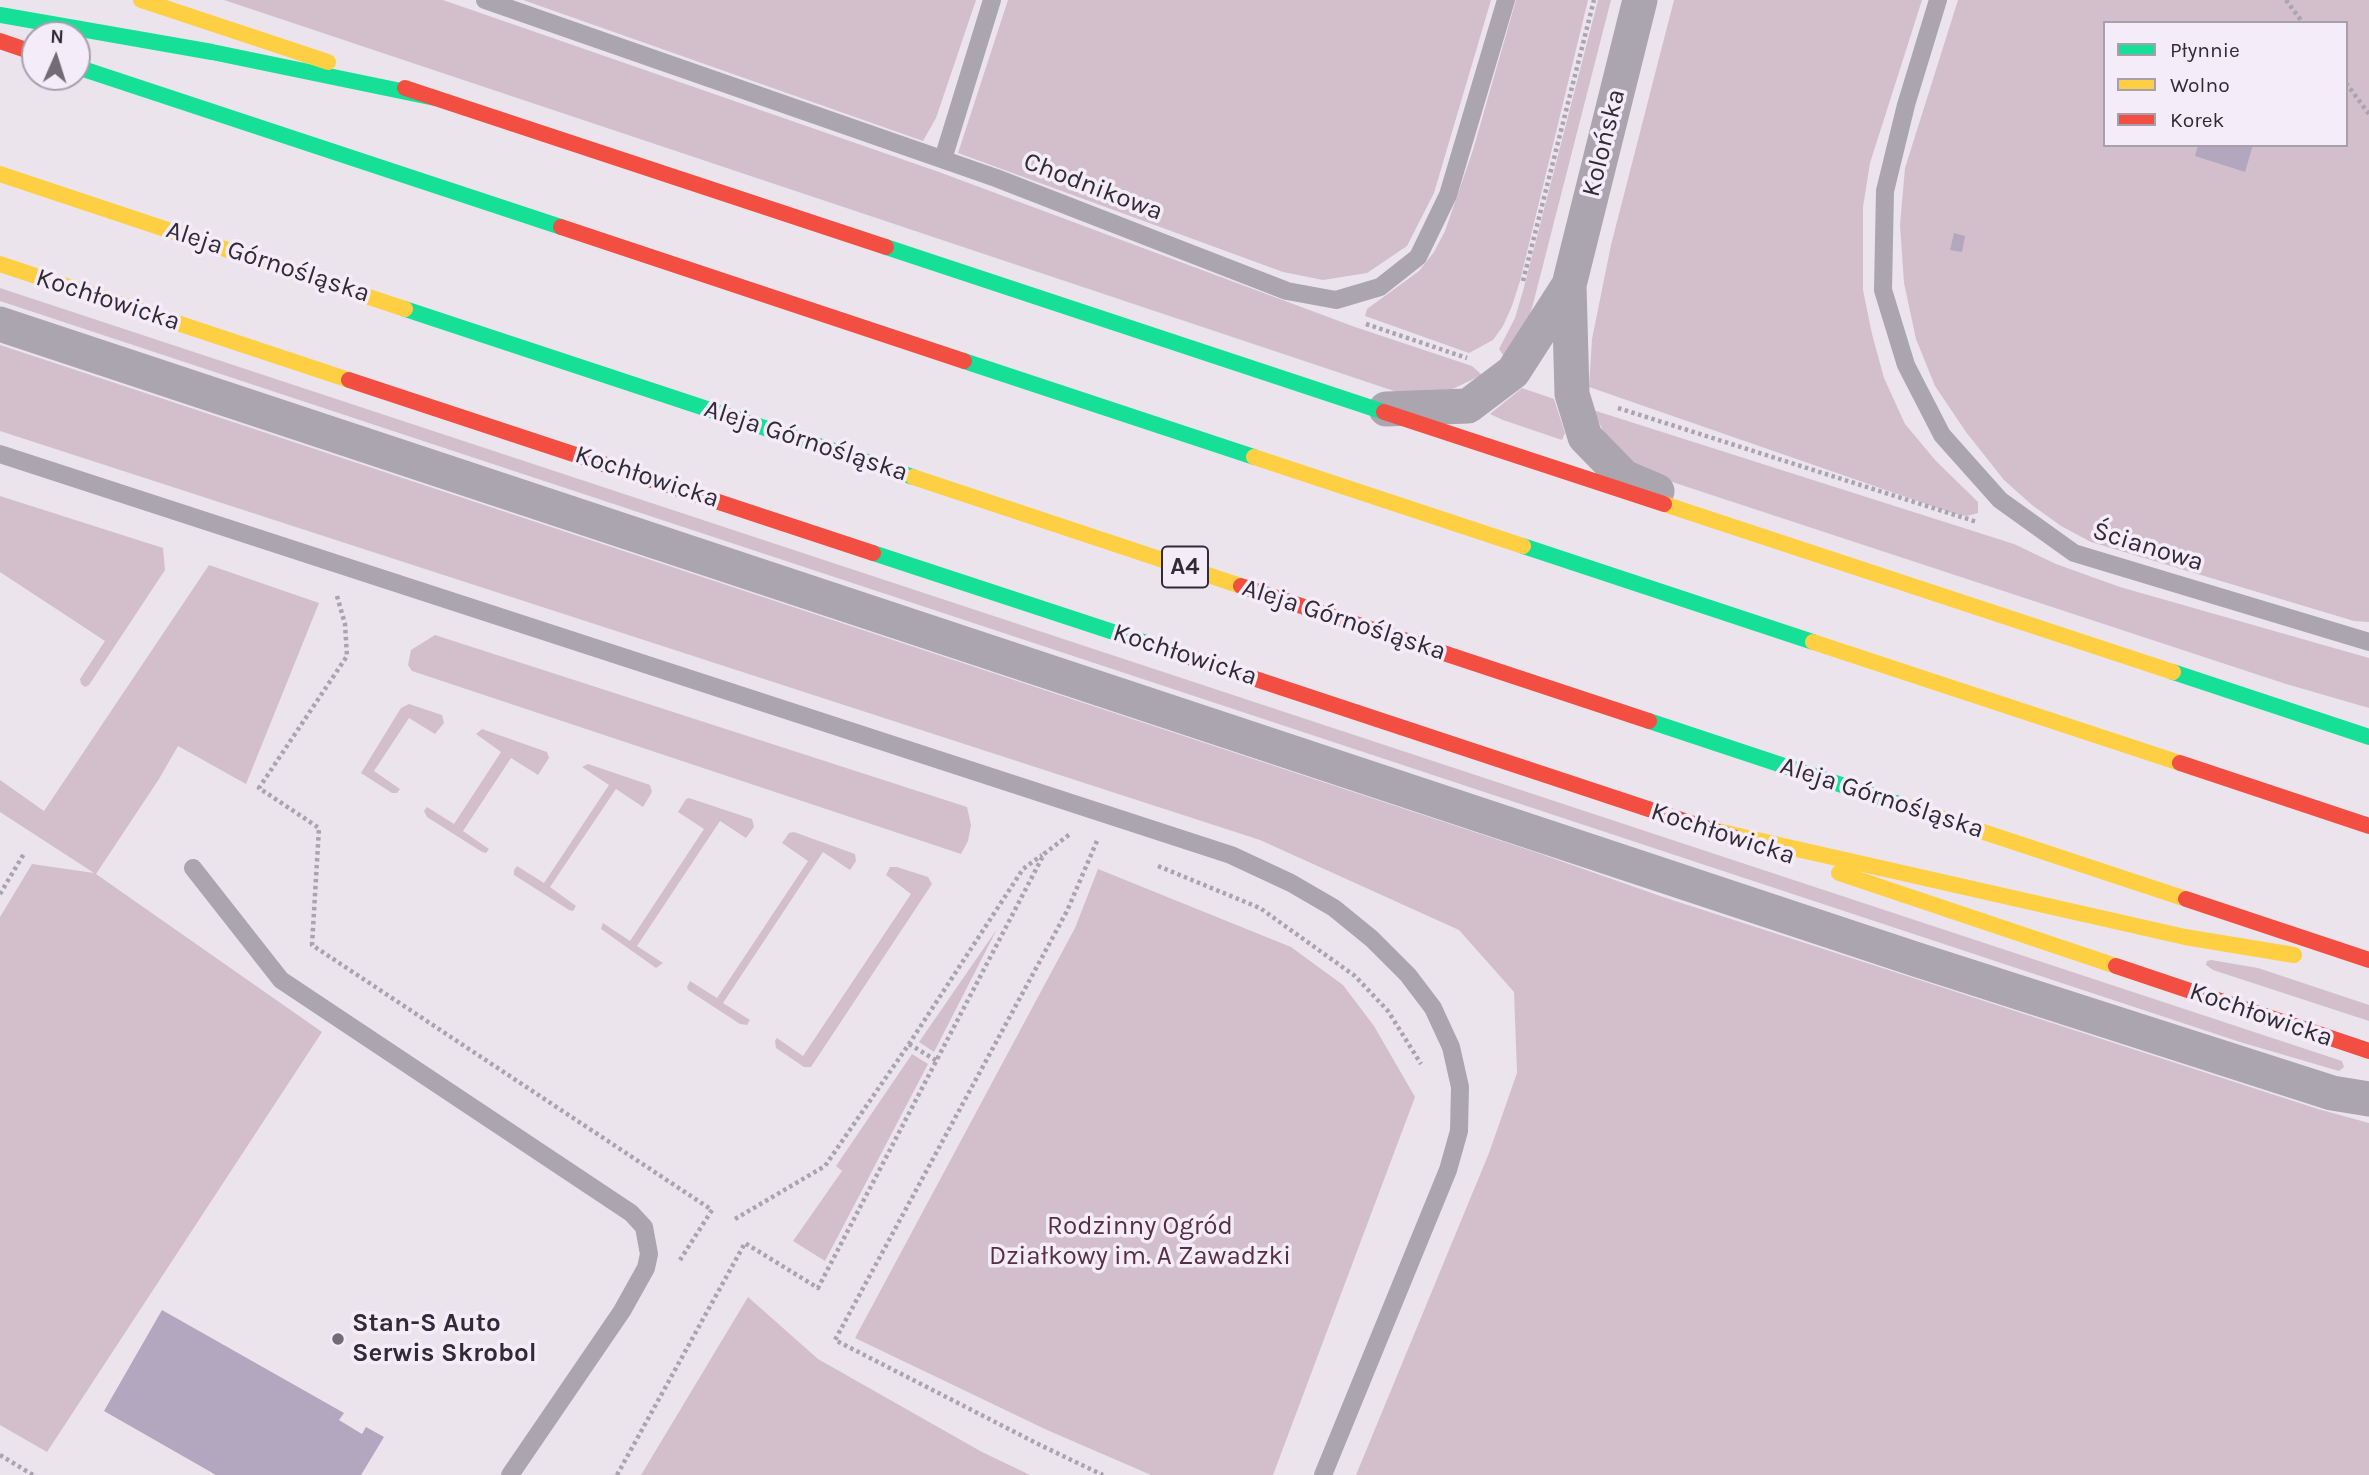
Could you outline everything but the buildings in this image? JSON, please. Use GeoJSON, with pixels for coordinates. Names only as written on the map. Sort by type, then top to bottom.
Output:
{"type":"FeatureCollection","features":[{"type":"Feature","properties":{"kind":"main road"},"geometry":{"type":"LineString","coordinates":[[141,0],[2369,737]]}},
{"type":"Feature","properties":{"kind":"main road"},"geometry":{"type":"LineString","coordinates":[[0,15],[212,52],[435,98]]}},
{"type":"Feature","properties":{"kind":"main road"},"geometry":{"type":"LineString","coordinates":[[0,41],[21,48]]}},
{"type":"Feature","properties":{"kind":"main road"},"geometry":{"type":"LineString","coordinates":[[91,72],[2369,826]]}},
{"type":"Feature","properties":{"kind":"main road","name":"Aleja Górnośląska"},"geometry":{"type":"LineString","coordinates":[[0,174],[2369,960]]}},
{"type":"Feature","properties":{"kind":"main road","name":"Kochłowicka"},"geometry":{"type":"LineString","coordinates":[[0,264],[2369,1051]]}},
{"type":"Feature","properties":{"kind":"main road"},"geometry":{"type":"LineString","coordinates":[[1704,828],[2185,937],[2369,968]]}},
{"type":"Feature","properties":{"kind":"street","name":"Kolońska"},"geometry":{"type":"LineString","coordinates":[[1569,285],[1640,0]]}},
{"type":"Feature","properties":{"kind":"street"},"geometry":{"type":"LineString","coordinates":[[1378,410],[1468,406],[1513,373],[1569,285]]}},
{"type":"Feature","properties":{"kind":"street"},"geometry":{"type":"LineString","coordinates":[[1569,285],[1572,394],[1585,438],[1624,477],[1752,533]]}},
{"type":"Feature","properties":{"kind":"street"},"geometry":{"type":"LineString","coordinates":[[0,324],[1918,960],[2332,1093],[2369,1099]]}},
{"type":"Feature","properties":{"kind":"lane","name":"Chodnikowa"},"geometry":{"type":"LineString","coordinates":[[485,0],[943,159],[1287,291],[1336,300],[1380,287],[1418,257],[1448,195],[1506,0]]}},
{"type":"Feature","properties":{"kind":"lane"},"geometry":{"type":"LineString","coordinates":[[943,159],[992,0]]}},
{"type":"Feature","properties":{"kind":"lane","name":"Ścianowa"},"geometry":{"type":"LineString","coordinates":[[1938,0],[1906,105],[1885,191],[1883,290],[1906,365],[1942,435],[2000,500],[2074,553],[2369,642]]}},
{"type":"Feature","properties":{"kind":"lane"},"geometry":{"type":"LineString","coordinates":[[0,454],[1231,855],[1291,883],[1334,908],[1372,939],[1408,975],[1433,1008],[1451,1047],[1460,1087],[1459,1132],[1448,1170],[1323,1475]]}},
{"type":"Feature","properties":{"kind":"lane"},"geometry":{"type":"LineString","coordinates":[[193,868],[281,980],[631,1213],[645,1227],[649,1254],[646,1268],[622,1311],[510,1475]]}},
{"type":"Feature","properties":{"kind":"path"},"geometry":{"type":"LineString","coordinates":[[1520,294],[1594,0]]}},
{"type":"Feature","properties":{"kind":"path"},"geometry":{"type":"LineString","coordinates":[[2286,0],[2302,21]]}},
{"type":"Feature","properties":{"kind":"path"},"geometry":{"type":"LineString","coordinates":[[2348,86],[2369,114]]}},
{"type":"Feature","properties":{"kind":"path"},"geometry":{"type":"LineString","coordinates":[[1336,300],[1350,318],[1513,373]]}},
{"type":"Feature","properties":{"kind":"path"},"geometry":{"type":"LineString","coordinates":[[1572,394],[1982,524]]}},
{"type":"Feature","properties":{"kind":"path"},"geometry":{"type":"LineString","coordinates":[[324,591],[349,599]]}},
{"type":"Feature","properties":{"kind":"path"},"geometry":{"type":"LineString","coordinates":[[337,595],[345,624],[347,656],[259,788],[318,828],[312,946],[712,1210],[676,1267]]}},
{"type":"Feature","properties":{"kind":"path"},"geometry":{"type":"LineString","coordinates":[[1103,1475],[835,1340],[1067,911],[1097,842],[1104,813]]}},
{"type":"Feature","properties":{"kind":"path"},"geometry":{"type":"LineString","coordinates":[[735,1219],[825,1166],[909,1044],[1023,869],[1072,833],[1059,830]]}},
{"type":"Feature","properties":{"kind":"path"},"geometry":{"type":"LineString","coordinates":[[1084,838],[1109,847]]}},
{"type":"Feature","properties":{"kind":"path"},"geometry":{"type":"LineString","coordinates":[[0,894],[24,852]]}},
{"type":"Feature","properties":{"kind":"path"},"geometry":{"type":"LineString","coordinates":[[617,1475],[745,1243],[818,1288],[1044,854]]}},
{"type":"Feature","properties":{"kind":"path"},"geometry":{"type":"LineString","coordinates":[[1147,862],[1260,908],[1355,976],[1388,1011],[1425,1070]]}},
{"type":"Feature","properties":{"kind":"path"},"geometry":{"type":"LineString","coordinates":[[909,1044],[937,1061]]}},
{"type":"Feature","properties":{"kind":"path"},"geometry":{"type":"LineString","coordinates":[[0,1455],[33,1475]]}},
{"type":"Feature","properties":{"kind":"green space"},"geometry":{"type":"Polygon","coordinates":[[[224,0],[443,0],[939,172],[1355,327],[1472,366],[1482,375],[1444,393],[1400,393],[224,0]]]}},
{"type":"Feature","properties":{"kind":"green space"},"geometry":{"type":"Polygon","coordinates":[[[523,0],[976,0],[936,118],[923,141],[523,0]]]}},
{"type":"Feature","properties":{"kind":"green space"},"geometry":{"type":"Polygon","coordinates":[[[1008,0],[1491,0],[1434,193],[1407,246],[1367,273],[1323,280],[1283,272],[958,153],[1008,0]]]}},
{"type":"Feature","properties":{"kind":"green space"},"geometry":{"type":"Polygon","coordinates":[[[1516,0],[1588,0],[1512,306],[1493,340],[1469,353],[1365,316],[1367,309],[1419,271],[1434,252],[1445,231],[1473,150],[1516,0]]]}},
{"type":"Feature","properties":{"kind":"green space"},"geometry":{"type":"Polygon","coordinates":[[[1598,0],[1611,0],[1532,308],[1523,332],[1505,358],[1499,349],[1515,318],[1523,291],[1598,0]]]}},
{"type":"Feature","properties":{"kind":"green space"},"geometry":{"type":"Polygon","coordinates":[[[1674,0],[1922,0],[1870,163],[1863,207],[1863,290],[1884,378],[1905,424],[1936,461],[1978,502],[1978,513],[1967,516],[1955,514],[1589,387],[1592,339],[1611,245],[1674,0]]]}},
{"type":"Feature","properties":{"kind":"green space"},"geometry":{"type":"Polygon","coordinates":[[[1958,0],[2369,0],[2369,622],[2354,621],[2091,542],[2061,526],[2032,505],[2004,480],[1966,432],[1935,386],[1916,339],[1904,283],[1900,225],[1905,168],[1958,0]]]}},
{"type":"Feature","properties":{"kind":"green space"},"geometry":{"type":"Polygon","coordinates":[[[0,288],[2342,1061],[2344,1067],[2339,1071],[2240,1042],[0,301],[0,288]]]}},
{"type":"Feature","properties":{"kind":"green space"},"geometry":{"type":"Polygon","coordinates":[[[0,345],[1535,852],[1663,897],[2318,1109],[2369,1123],[2369,1475],[1356,1475],[1489,1153],[1517,1073],[1514,992],[1459,930],[1260,840],[0,431],[0,345]]]}},
{"type":"Feature","properties":{"kind":"green space"},"geometry":{"type":"Polygon","coordinates":[[[1522,388],[1554,399],[1565,433],[1562,440],[1490,414],[1522,388]]]}},
{"type":"Feature","properties":{"kind":"green space"},"geometry":{"type":"Polygon","coordinates":[[[1593,410],[2014,544],[2056,564],[2120,587],[2369,658],[2369,708],[2286,684],[1657,477],[1642,470],[1607,439],[1593,410]]]}},
{"type":"Feature","properties":{"kind":"green space"},"geometry":{"type":"Polygon","coordinates":[[[0,496],[163,548],[165,570],[89,685],[85,687],[80,679],[105,641],[0,572],[0,496]]]}},
{"type":"Feature","properties":{"kind":"green space"},"geometry":{"type":"Polygon","coordinates":[[[209,565],[319,603],[246,784],[178,746],[96,874],[322,1032],[47,1452],[0,1425],[0,917],[32,864],[94,873],[0,812],[0,780],[44,811],[209,565]]]}},
{"type":"Feature","properties":{"kind":"green space"},"geometry":{"type":"Polygon","coordinates":[[[435,635],[967,807],[971,825],[968,841],[961,854],[412,671],[408,665],[411,650],[435,635]]]}},
{"type":"Feature","properties":{"kind":"green space"},"geometry":{"type":"Polygon","coordinates":[[[409,704],[442,715],[444,723],[435,734],[409,718],[374,771],[400,789],[397,793],[392,793],[361,773],[401,708],[409,704]]]}},
{"type":"Feature","properties":{"kind":"green space"},"geometry":{"type":"Polygon","coordinates":[[[482,729],[547,752],[549,758],[538,775],[511,758],[463,831],[489,849],[486,853],[427,817],[424,811],[427,807],[454,824],[501,752],[476,734],[482,729]]]}},
{"type":"Feature","properties":{"kind":"green space"},"geometry":{"type":"Polygon","coordinates":[[[588,764],[650,785],[652,792],[643,807],[616,789],[550,887],[576,906],[573,911],[514,875],[514,870],[517,866],[544,883],[609,785],[582,767],[588,764]]]}},
{"type":"Feature","properties":{"kind":"green space"},"geometry":{"type":"Polygon","coordinates":[[[689,798],[752,819],[754,827],[746,838],[720,821],[637,946],[663,963],[656,968],[601,929],[603,923],[630,941],[704,829],[678,812],[689,798]]]}},
{"type":"Feature","properties":{"kind":"green space"},"geometry":{"type":"Polygon","coordinates":[[[794,832],[855,854],[856,861],[850,870],[823,852],[723,1003],[750,1020],[747,1025],[740,1024],[687,987],[690,981],[717,998],[808,861],[782,843],[789,833],[794,832]]]}},
{"type":"Feature","properties":{"kind":"green space"},"geometry":{"type":"Polygon","coordinates":[[[890,867],[928,877],[932,884],[811,1067],[804,1067],[776,1048],[775,1041],[777,1038],[803,1056],[911,894],[886,875],[890,867]]]}},
{"type":"Feature","properties":{"kind":"green space","name":"Rodzinny Ogród Działkowy im. A Zawadzki"},"geometry":{"type":"Polygon","coordinates":[[[1098,869],[1291,947],[1343,985],[1374,1026],[1415,1097],[1273,1475],[1151,1475],[1047,1430],[855,1338],[1075,928],[1098,869]]]}},
{"type":"Feature","properties":{"kind":"green space"},"geometry":{"type":"Polygon","coordinates":[[[997,929],[934,1052],[919,1042],[997,929]]]}},
{"type":"Feature","properties":{"kind":"green space"},"geometry":{"type":"Polygon","coordinates":[[[2207,961],[2258,968],[2369,1005],[2369,1021],[2213,970],[2206,965],[2207,961]]]}},
{"type":"Feature","properties":{"kind":"green space"},"geometry":{"type":"Polygon","coordinates":[[[912,1054],[928,1064],[825,1261],[793,1241],[842,1171],[836,1166],[912,1054]]]}},
{"type":"Feature","properties":{"kind":"green space"},"geometry":{"type":"Polygon","coordinates":[[[748,1297],[818,1359],[982,1452],[1030,1475],[641,1475],[748,1297]]]}},
{"type":"Feature","properties":{"kind":"traffic: fast"},"geometry":{"type":"LineString","coordinates":[[0,15],[212,52],[435,98]]}},
{"type":"Feature","properties":{"kind":"traffic: fast"},"geometry":{"type":"LineString","coordinates":[[91,72],[561,227]]}},
{"type":"Feature","properties":{"kind":"traffic: fast"},"geometry":{"type":"LineString","coordinates":[[886,247],[1384,412]]}},
{"type":"Feature","properties":{"kind":"traffic: fast"},"geometry":{"type":"LineString","coordinates":[[405,309],[913,477]]}},
{"type":"Feature","properties":{"kind":"traffic: fast"},"geometry":{"type":"LineString","coordinates":[[964,361],[1254,457]]}},
{"type":"Feature","properties":{"kind":"traffic: fast"},"geometry":{"type":"LineString","coordinates":[[1523,546],[1813,642]]}},
{"type":"Feature","properties":{"kind":"traffic: fast"},"geometry":{"type":"LineString","coordinates":[[873,553],[1174,652]]}},
{"type":"Feature","properties":{"kind":"traffic: fast"},"geometry":{"type":"LineString","coordinates":[[2173,672],[2369,737]]}},
{"type":"Feature","properties":{"kind":"traffic: fast"},"geometry":{"type":"LineString","coordinates":[[1649,721],[1902,805]]}},
{"type":"Feature","properties":{"kind":"traffic: slow"},"geometry":{"type":"LineString","coordinates":[[141,0],[328,62]]}},
{"type":"Feature","properties":{"kind":"traffic: slow"},"geometry":{"type":"LineString","coordinates":[[0,174],[405,309]]}},
{"type":"Feature","properties":{"kind":"traffic: slow"},"geometry":{"type":"LineString","coordinates":[[0,264],[349,380]]}},
{"type":"Feature","properties":{"kind":"traffic: slow"},"geometry":{"type":"LineString","coordinates":[[1254,457],[1523,546]]}},
{"type":"Feature","properties":{"kind":"traffic: slow"},"geometry":{"type":"LineString","coordinates":[[913,477],[1241,586]]}},
{"type":"Feature","properties":{"kind":"traffic: slow"},"geometry":{"type":"LineString","coordinates":[[1664,504],[2173,672]]}},
{"type":"Feature","properties":{"kind":"traffic: slow"},"geometry":{"type":"LineString","coordinates":[[1813,642],[2180,763]]}},
{"type":"Feature","properties":{"kind":"traffic: slow"},"geometry":{"type":"LineString","coordinates":[[1902,805],[2186,899]]}},
{"type":"Feature","properties":{"kind":"traffic: slow"},"geometry":{"type":"LineString","coordinates":[[1704,828],[2185,937],[2294,955]]}},
{"type":"Feature","properties":{"kind":"traffic: slow"},"geometry":{"type":"LineString","coordinates":[[1839,873],[2116,966]]}},
{"type":"Feature","properties":{"kind":"traffic: jam"},"geometry":{"type":"LineString","coordinates":[[0,41],[21,48]]}},
{"type":"Feature","properties":{"kind":"traffic: jam"},"geometry":{"type":"LineString","coordinates":[[405,88],[886,247]]}},
{"type":"Feature","properties":{"kind":"traffic: jam"},"geometry":{"type":"LineString","coordinates":[[561,227],[964,361]]}},
{"type":"Feature","properties":{"kind":"traffic: jam"},"geometry":{"type":"LineString","coordinates":[[349,380],[873,553]]}},
{"type":"Feature","properties":{"kind":"traffic: jam"},"geometry":{"type":"LineString","coordinates":[[1384,412],[1664,504]]}},
{"type":"Feature","properties":{"kind":"traffic: jam"},"geometry":{"type":"LineString","coordinates":[[1241,586],[1649,721]]}},
{"type":"Feature","properties":{"kind":"traffic: jam"},"geometry":{"type":"LineString","coordinates":[[1174,652],[1736,838]]}},
{"type":"Feature","properties":{"kind":"traffic: jam"},"geometry":{"type":"LineString","coordinates":[[2180,763],[2369,826]]}},
{"type":"Feature","properties":{"kind":"traffic: jam"},"geometry":{"type":"LineString","coordinates":[[2186,899],[2369,960]]}},
{"type":"Feature","properties":{"kind":"traffic: jam"},"geometry":{"type":"LineString","coordinates":[[2116,966],[2369,1051]]}},
{"type":"Feature","properties":{"kind":"place","name":"Stan-S Auto Serwis Skrobol"},"geometry":{"type":"Point","coordinates":[338,1339]}}]}
